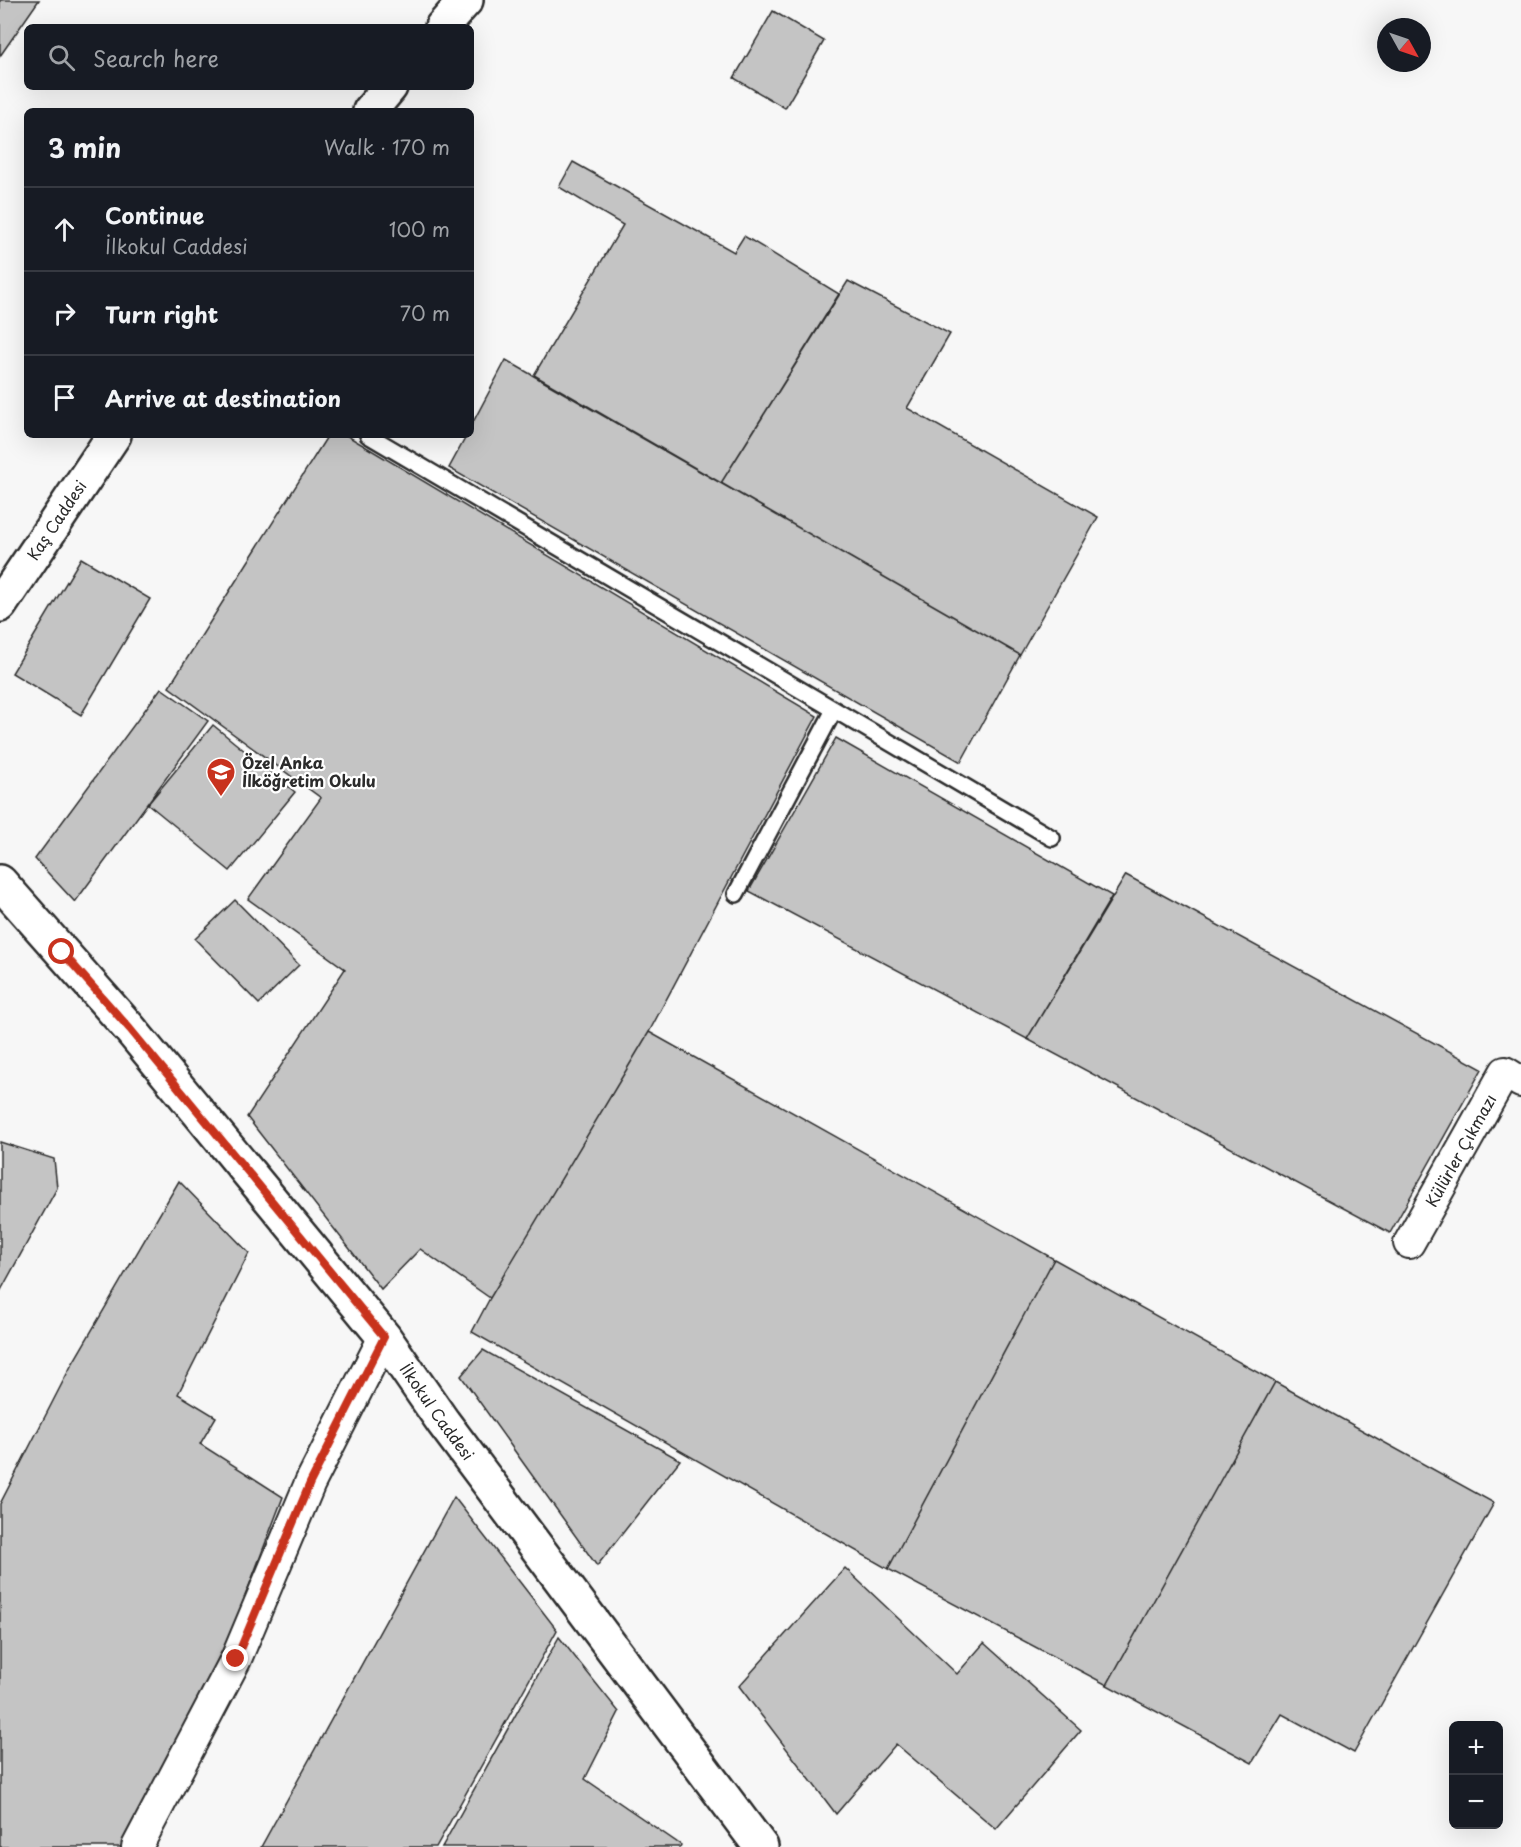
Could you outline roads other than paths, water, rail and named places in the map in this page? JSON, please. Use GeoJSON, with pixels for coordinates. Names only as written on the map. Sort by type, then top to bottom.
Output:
{"type":"FeatureCollection","features":[{"type":"Feature","properties":{"kind":"street"},"geometry":{"type":"LineString","coordinates":[[445,24],[466,0]]}},
{"type":"Feature","properties":{"kind":"street"},"geometry":{"type":"LineString","coordinates":[[372,108],[388,90]]}},
{"type":"Feature","properties":{"kind":"street","name":"Kaş Caddesi"},"geometry":{"type":"LineString","coordinates":[[0,605],[112,438]]}},
{"type":"Feature","properties":{"kind":"street","name":"İlkokul Caddesi"},"geometry":{"type":"LineString","coordinates":[[0,882],[130,1029],[384,1337],[442,1422],[761,1847]]}},
{"type":"Feature","properties":{"kind":"street","name":"Külürler Çıkmazı"},"geometry":{"type":"LineString","coordinates":[[1409,1243],[1505,1072],[1521,1082]]}},
{"type":"Feature","properties":{"kind":"street"},"geometry":{"type":"LineString","coordinates":[[137,1847],[236,1659],[310,1483],[384,1337]]}},
{"type":"Feature","properties":{"kind":"lane"},"geometry":{"type":"LineString","coordinates":[[373,438],[1052,838]]}},
{"type":"Feature","properties":{"kind":"lane"},"geometry":{"type":"LineString","coordinates":[[736,894],[834,710]]}},
{"type":"Feature","properties":{"kind":"place","name":"Özel Anka İlköğretim Okulu"},"geometry":{"type":"Point","coordinates":[221,798]}}]}
